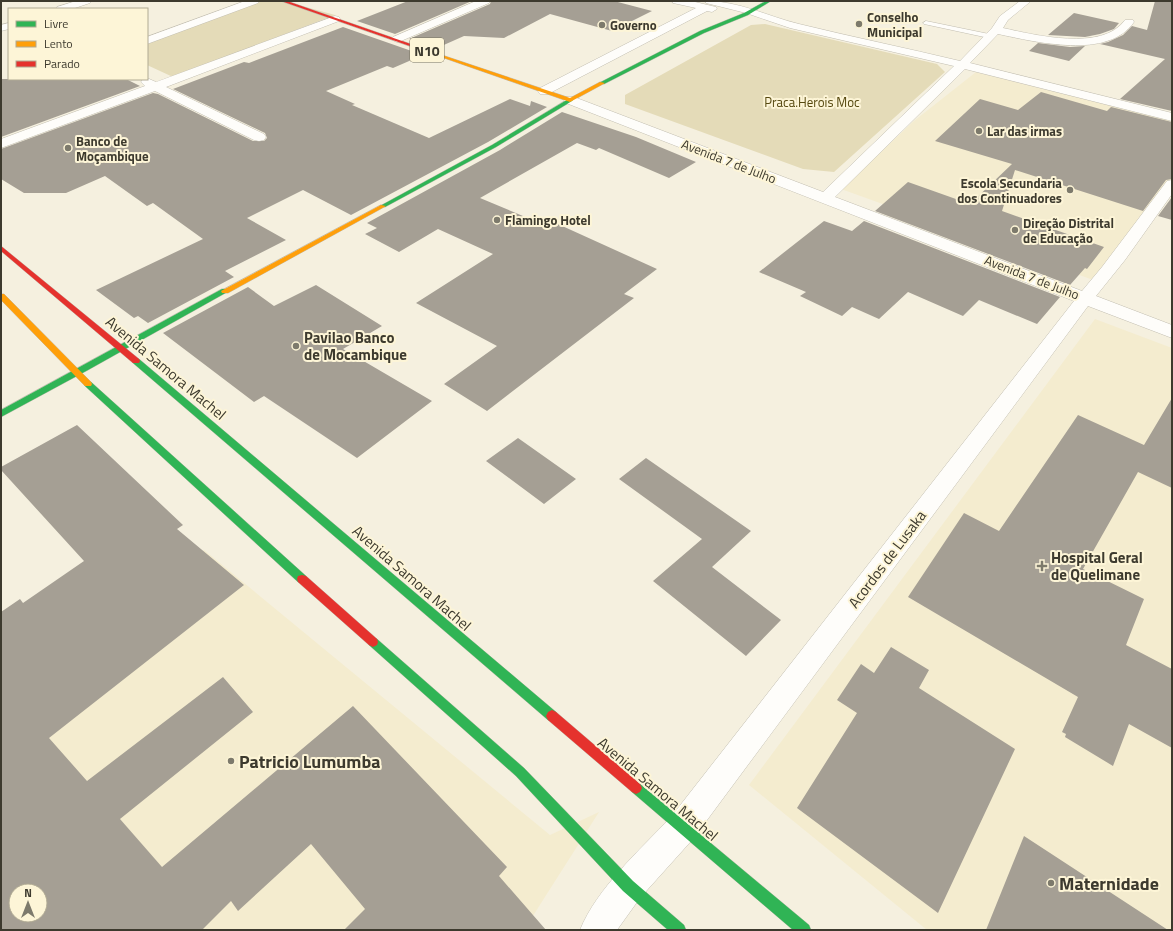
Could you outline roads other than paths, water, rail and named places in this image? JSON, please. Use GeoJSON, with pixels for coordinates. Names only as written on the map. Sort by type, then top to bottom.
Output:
{"type":"FeatureCollection","features":[{"type":"Feature","properties":{"kind":"street"},"geometry":{"type":"LineString","coordinates":[[64,8],[86,1]]}},
{"type":"Feature","properties":{"kind":"street"},"geometry":{"type":"LineString","coordinates":[[148,40],[254,1]]}},
{"type":"Feature","properties":{"kind":"street","name":"Avenida 7 de Julho"},"geometry":{"type":"LineString","coordinates":[[283,1],[397,39],[570,100],[1172,332]]}},
{"type":"Feature","properties":{"kind":"street"},"geometry":{"type":"LineString","coordinates":[[397,39],[485,1]]}},
{"type":"Feature","properties":{"kind":"street"},"geometry":{"type":"LineString","coordinates":[[677,1],[750,11],[778,21]]}},
{"type":"Feature","properties":{"kind":"street"},"geometry":{"type":"LineString","coordinates":[[1,414],[77,374],[121,347],[494,146],[570,100],[682,42],[769,1]]}},
{"type":"Feature","properties":{"kind":"street"},"geometry":{"type":"LineString","coordinates":[[825,198],[963,65],[1004,18],[1026,1]]}},
{"type":"Feature","properties":{"kind":"street"},"geometry":{"type":"LineString","coordinates":[[544,91],[707,4],[738,16],[778,21],[1172,116]]}},
{"type":"Feature","properties":{"kind":"street"},"geometry":{"type":"LineString","coordinates":[[1,144],[335,19]]}},
{"type":"Feature","properties":{"kind":"street"},"geometry":{"type":"LineString","coordinates":[[992,33],[1068,42],[1106,38],[1120,31],[1129,22]]}},
{"type":"Feature","properties":{"kind":"street"},"geometry":{"type":"LineString","coordinates":[[378,33],[392,27]]}},
{"type":"Feature","properties":{"kind":"street"},"geometry":{"type":"LineString","coordinates":[[144,80],[259,137]]}},
{"type":"Feature","properties":{"kind":"street","name":"Acordos de Lusaka"},"geometry":{"type":"LineString","coordinates":[[597,930],[628,886],[682,828],[1085,298],[1109,271],[1151,210],[1172,184]]}},
{"type":"Feature","properties":{"kind":"street","name":"Avenida Samora Machel"},"geometry":{"type":"LineString","coordinates":[[1,248],[121,347],[682,828],[804,930]]}},
{"type":"Feature","properties":{"kind":"street"},"geometry":{"type":"LineString","coordinates":[[1,296],[77,374],[300,578],[520,772],[628,886],[679,930]]}},
{"type":"Feature","properties":{"kind":"lane"},"geometry":{"type":"LineString","coordinates":[[926,23],[992,33]]}},
{"type":"Feature","properties":{"kind":"place","name":"Conselho Municipal"},"geometry":{"type":"Point","coordinates":[859,24]}},
{"type":"Feature","properties":{"kind":"place","name":"Governo"},"geometry":{"type":"Point","coordinates":[602,25]}},
{"type":"Feature","properties":{"kind":"place","name":"Lar das irmas"},"geometry":{"type":"Point","coordinates":[979,131]}},
{"type":"Feature","properties":{"kind":"place","name":"Banco de Moçambique"},"geometry":{"type":"Point","coordinates":[68,148]}},
{"type":"Feature","properties":{"kind":"place","name":"Escola Secundaria dos Continuadores"},"geometry":{"type":"Point","coordinates":[1070,190]}},
{"type":"Feature","properties":{"kind":"place","name":"Flamingo Hotel"},"geometry":{"type":"Point","coordinates":[497,220]}},
{"type":"Feature","properties":{"kind":"place","name":"Direção Distrital de Educação"},"geometry":{"type":"Point","coordinates":[1015,230]}},
{"type":"Feature","properties":{"kind":"place","name":"Pavilao Banco de Mocambique"},"geometry":{"type":"Point","coordinates":[296,346]}},
{"type":"Feature","properties":{"kind":"place","name":"Hospital Geral de Quelimane"},"geometry":{"type":"Point","coordinates":[1042,566]}},
{"type":"Feature","properties":{"kind":"place","name":"Patricio Lumumba"},"geometry":{"type":"Point","coordinates":[231,761]}},
{"type":"Feature","properties":{"kind":"place","name":"Maternidade"},"geometry":{"type":"Point","coordinates":[1051,883]}},
{"type":"Feature","properties":{"kind":"park label","name":"Praca.Herois Moc"},"geometry":{"type":"Point","coordinates":[812,102]}}]}
